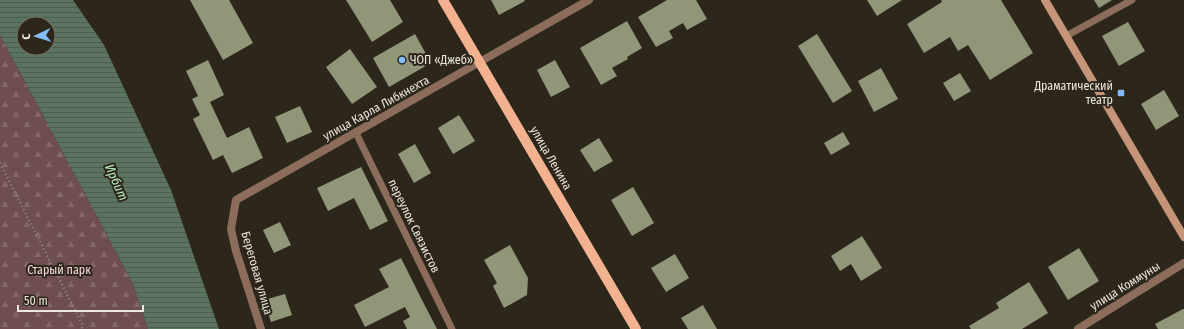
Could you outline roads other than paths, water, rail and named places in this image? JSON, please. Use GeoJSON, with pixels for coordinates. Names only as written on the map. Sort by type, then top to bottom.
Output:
{"type":"FeatureCollection","features":[{"type":"Feature","properties":{"kind":"main road","name":"улица Ленина"},"geometry":{"type":"LineString","coordinates":[[442,0],[636,329]]}},
{"type":"Feature","properties":{"kind":"main road"},"geometry":{"type":"LineString","coordinates":[[1045,0],[1184,238]]}},
{"type":"Feature","properties":{"kind":"street","name":"улица Карла Либкнехта"},"geometry":{"type":"LineString","coordinates":[[236,200],[589,0]]}},
{"type":"Feature","properties":{"kind":"street","name":"Береговая улица"},"geometry":{"type":"LineString","coordinates":[[236,200],[232,229],[236,251],[261,329]]}},
{"type":"Feature","properties":{"kind":"street","name":"улица Коммуны"},"geometry":{"type":"LineString","coordinates":[[1078,329],[1184,264]]}},
{"type":"Feature","properties":{"kind":"lane"},"geometry":{"type":"LineString","coordinates":[[1066,36],[1132,0]]}},
{"type":"Feature","properties":{"kind":"lane","name":"переулок Связистов"},"geometry":{"type":"LineString","coordinates":[[356,133],[452,329]]}},
{"type":"Feature","properties":{"kind":"water","name":"Ирбит"},"geometry":{"type":"Polygon","coordinates":[[[0,0],[73,0],[104,45],[171,190],[219,329],[148,329],[132,282],[0,35],[0,0]]]}},
{"type":"Feature","properties":{"kind":"place","name":"ЧОП «Джеб»"},"geometry":{"type":"Point","coordinates":[402,60]}},
{"type":"Feature","properties":{"kind":"place","name":"Драматический театр"},"geometry":{"type":"Point","coordinates":[1121,93]}},
{"type":"Feature","properties":{"kind":"park label","name":"Старый парк"},"geometry":{"type":"Point","coordinates":[59,270]}}]}
